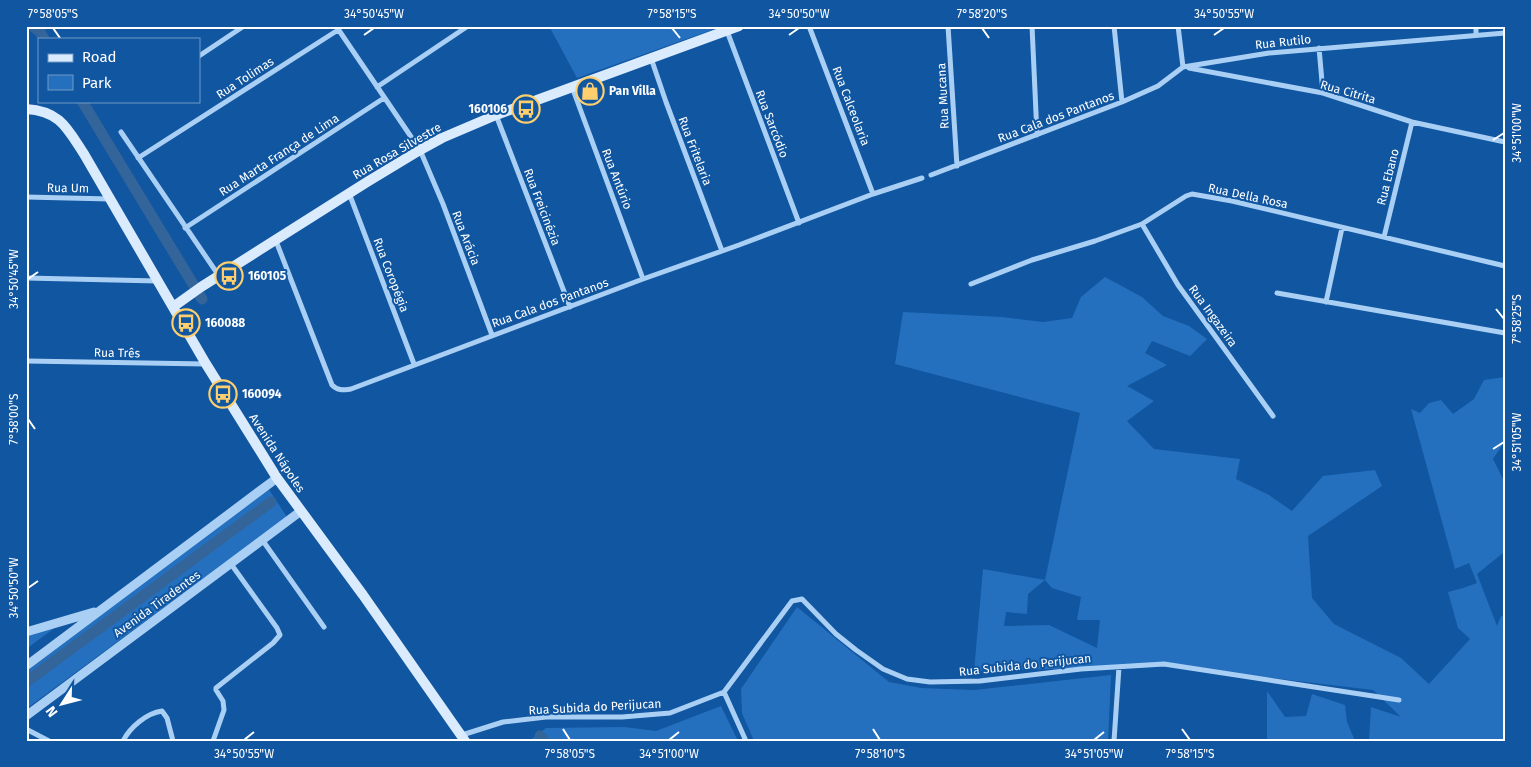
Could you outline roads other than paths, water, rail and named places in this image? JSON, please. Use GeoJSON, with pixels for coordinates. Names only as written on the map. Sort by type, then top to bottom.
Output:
{"type":"FeatureCollection","features":[{"type":"Feature","properties":{"kind":"main road","name":"Rua Rosa Silvestre"},"geometry":{"type":"LineString","coordinates":[[174,307],[201,287],[349,193],[420,150],[468,126],[739,26]]}},
{"type":"Feature","properties":{"kind":"main road","name":"Avenida Nápoles"},"geometry":{"type":"LineString","coordinates":[[26,109],[45,112],[55,116],[66,127],[84,154],[206,364],[277,478],[377,614],[463,738]]}},
{"type":"Feature","properties":{"kind":"street"},"geometry":{"type":"LineString","coordinates":[[200,55],[244,26]]}},
{"type":"Feature","properties":{"kind":"street"},"geometry":{"type":"LineString","coordinates":[[377,87],[468,26]]}},
{"type":"Feature","properties":{"kind":"street","name":"Rua Calceolaria"},"geometry":{"type":"LineString","coordinates":[[809,26],[873,194]]}},
{"type":"Feature","properties":{"kind":"street","name":"Rua Mucana"},"geometry":{"type":"LineString","coordinates":[[948,26],[957,166]]}},
{"type":"Feature","properties":{"kind":"street"},"geometry":{"type":"LineString","coordinates":[[1032,26],[1037,135]]}},
{"type":"Feature","properties":{"kind":"street"},"geometry":{"type":"LineString","coordinates":[[1114,26],[1122,102]]}},
{"type":"Feature","properties":{"kind":"street"},"geometry":{"type":"LineString","coordinates":[[1178,26],[1183,67]]}},
{"type":"Feature","properties":{"kind":"street"},"geometry":{"type":"LineString","coordinates":[[1476,26],[1476,35]]}},
{"type":"Feature","properties":{"kind":"street","name":"Rua Arácia"},"geometry":{"type":"LineString","coordinates":[[337,28],[420,150],[443,204],[492,335]]}},
{"type":"Feature","properties":{"kind":"street","name":"Rua Tolimas"},"geometry":{"type":"LineString","coordinates":[[138,158],[337,28]]}},
{"type":"Feature","properties":{"kind":"street","name":"Rua Sarcódio"},"geometry":{"type":"LineString","coordinates":[[727,31],[799,223]]}},
{"type":"Feature","properties":{"kind":"street","name":"Rua Rutilo"},"geometry":{"type":"LineString","coordinates":[[1183,67],[1269,53],[1505,33]]}},
{"type":"Feature","properties":{"kind":"street"},"geometry":{"type":"LineString","coordinates":[[1318,48],[1323,94]]}},
{"type":"Feature","properties":{"kind":"street","name":"Rua Fritelaria"},"geometry":{"type":"LineString","coordinates":[[651,58],[722,251]]}},
{"type":"Feature","properties":{"kind":"street","name":"Rua Cala dos Pantanos"},"geometry":{"type":"LineString","coordinates":[[931,175],[1122,102],[1158,86],[1183,67]]}},
{"type":"Feature","properties":{"kind":"street","name":"Rua Citrita"},"geometry":{"type":"LineString","coordinates":[[1183,67],[1323,94],[1412,122],[1505,142]]}},
{"type":"Feature","properties":{"kind":"street","name":"Rua Antúrio"},"geometry":{"type":"LineString","coordinates":[[572,87],[643,279]]}},
{"type":"Feature","properties":{"kind":"street","name":"Rua Marta França de Lima"},"geometry":{"type":"LineString","coordinates":[[185,228],[384,98]]}},
{"type":"Feature","properties":{"kind":"street","name":"Rua Freicinézia"},"geometry":{"type":"LineString","coordinates":[[496,115],[570,307]]}},
{"type":"Feature","properties":{"kind":"street","name":"Rua Ebano"},"geometry":{"type":"LineString","coordinates":[[1384,237],[1412,122]]}},
{"type":"Feature","properties":{"kind":"street"},"geometry":{"type":"LineString","coordinates":[[121,132],[219,276]]}},
{"type":"Feature","properties":{"kind":"street","name":"Rua Cala dos Pantanos"},"geometry":{"type":"LineString","coordinates":[[276,241],[332,385],[336,389],[341,390],[351,389],[873,194],[922,178]]}},
{"type":"Feature","properties":{"kind":"street","name":"Rua Coropégia"},"geometry":{"type":"LineString","coordinates":[[349,193],[414,364]]}},
{"type":"Feature","properties":{"kind":"street","name":"Rua Della Rosa"},"geometry":{"type":"LineString","coordinates":[[971,284],[1032,260],[1095,242],[1142,224],[1192,194],[1232,201],[1505,266]]}},
{"type":"Feature","properties":{"kind":"street","name":"Rua Um"},"geometry":{"type":"LineString","coordinates":[[26,198],[110,199]]}},
{"type":"Feature","properties":{"kind":"street","name":"Rua Ingazeira"},"geometry":{"type":"LineString","coordinates":[[1142,224],[1178,285],[1273,416]]}},
{"type":"Feature","properties":{"kind":"street"},"geometry":{"type":"LineString","coordinates":[[1326,302],[1342,228]]}},
{"type":"Feature","properties":{"kind":"street"},"geometry":{"type":"LineString","coordinates":[[26,278],[158,281]]}},
{"type":"Feature","properties":{"kind":"street"},"geometry":{"type":"LineString","coordinates":[[1277,293],[1505,333]]}},
{"type":"Feature","properties":{"kind":"street","name":"Rua Três"},"geometry":{"type":"LineString","coordinates":[[26,361],[206,364]]}},
{"type":"Feature","properties":{"kind":"street"},"geometry":{"type":"LineString","coordinates":[[26,666],[277,478]]}},
{"type":"Feature","properties":{"kind":"street","name":"Avenida Tiradentes"},"geometry":{"type":"LineString","coordinates":[[26,716],[302,512]]}},
{"type":"Feature","properties":{"kind":"street"},"geometry":{"type":"LineString","coordinates":[[263,541],[324,627]]}},
{"type":"Feature","properties":{"kind":"street"},"geometry":{"type":"LineString","coordinates":[[214,741],[224,710],[223,701],[216,690],[220,684],[273,643],[280,635],[277,628],[231,564]]}},
{"type":"Feature","properties":{"kind":"street","name":"Rua Subida do Perijucan"},"geometry":{"type":"LineString","coordinates":[[463,738],[503,722],[546,717],[622,717],[670,713],[724,692],[792,602],[802,599],[836,634],[856,650],[884,669],[908,679],[930,682],[980,682],[1081,669],[1164,664],[1399,700]]}},
{"type":"Feature","properties":{"kind":"street"},"geometry":{"type":"LineString","coordinates":[[26,632],[99,610]]}},
{"type":"Feature","properties":{"kind":"street"},"geometry":{"type":"LineString","coordinates":[[1114,741],[1119,666]]}},
{"type":"Feature","properties":{"kind":"street"},"geometry":{"type":"LineString","coordinates":[[724,692],[746,741]]}},
{"type":"Feature","properties":{"kind":"street"},"geometry":{"type":"LineString","coordinates":[[123,741],[132,728],[154,713],[162,711],[167,718],[173,741]]}},
{"type":"Feature","properties":{"kind":"street"},"geometry":{"type":"LineString","coordinates":[[26,729],[49,741]]}},
{"type":"Feature","properties":{"kind":"waterway"},"geometry":{"type":"LineString","coordinates":[[33,26],[43,38]]}},
{"type":"Feature","properties":{"kind":"waterway"},"geometry":{"type":"LineString","coordinates":[[83,102],[202,299]]}},
{"type":"Feature","properties":{"kind":"waterway"},"geometry":{"type":"LineString","coordinates":[[26,682],[271,502]]}},
{"type":"Feature","properties":{"kind":"waterway"},"geometry":{"type":"LineString","coordinates":[[540,736],[544,741]]}},
{"type":"Feature","properties":{"kind":"place","name":"Pan Villa"},"geometry":{"type":"Point","coordinates":[590,91]}},
{"type":"Feature","properties":{"kind":"place","name":"160106"},"geometry":{"type":"Point","coordinates":[526,109]}},
{"type":"Feature","properties":{"kind":"place","name":"160105"},"geometry":{"type":"Point","coordinates":[229,276]}},
{"type":"Feature","properties":{"kind":"place","name":"160088"},"geometry":{"type":"Point","coordinates":[186,323]}},
{"type":"Feature","properties":{"kind":"place","name":"160094"},"geometry":{"type":"Point","coordinates":[223,394]}}]}
